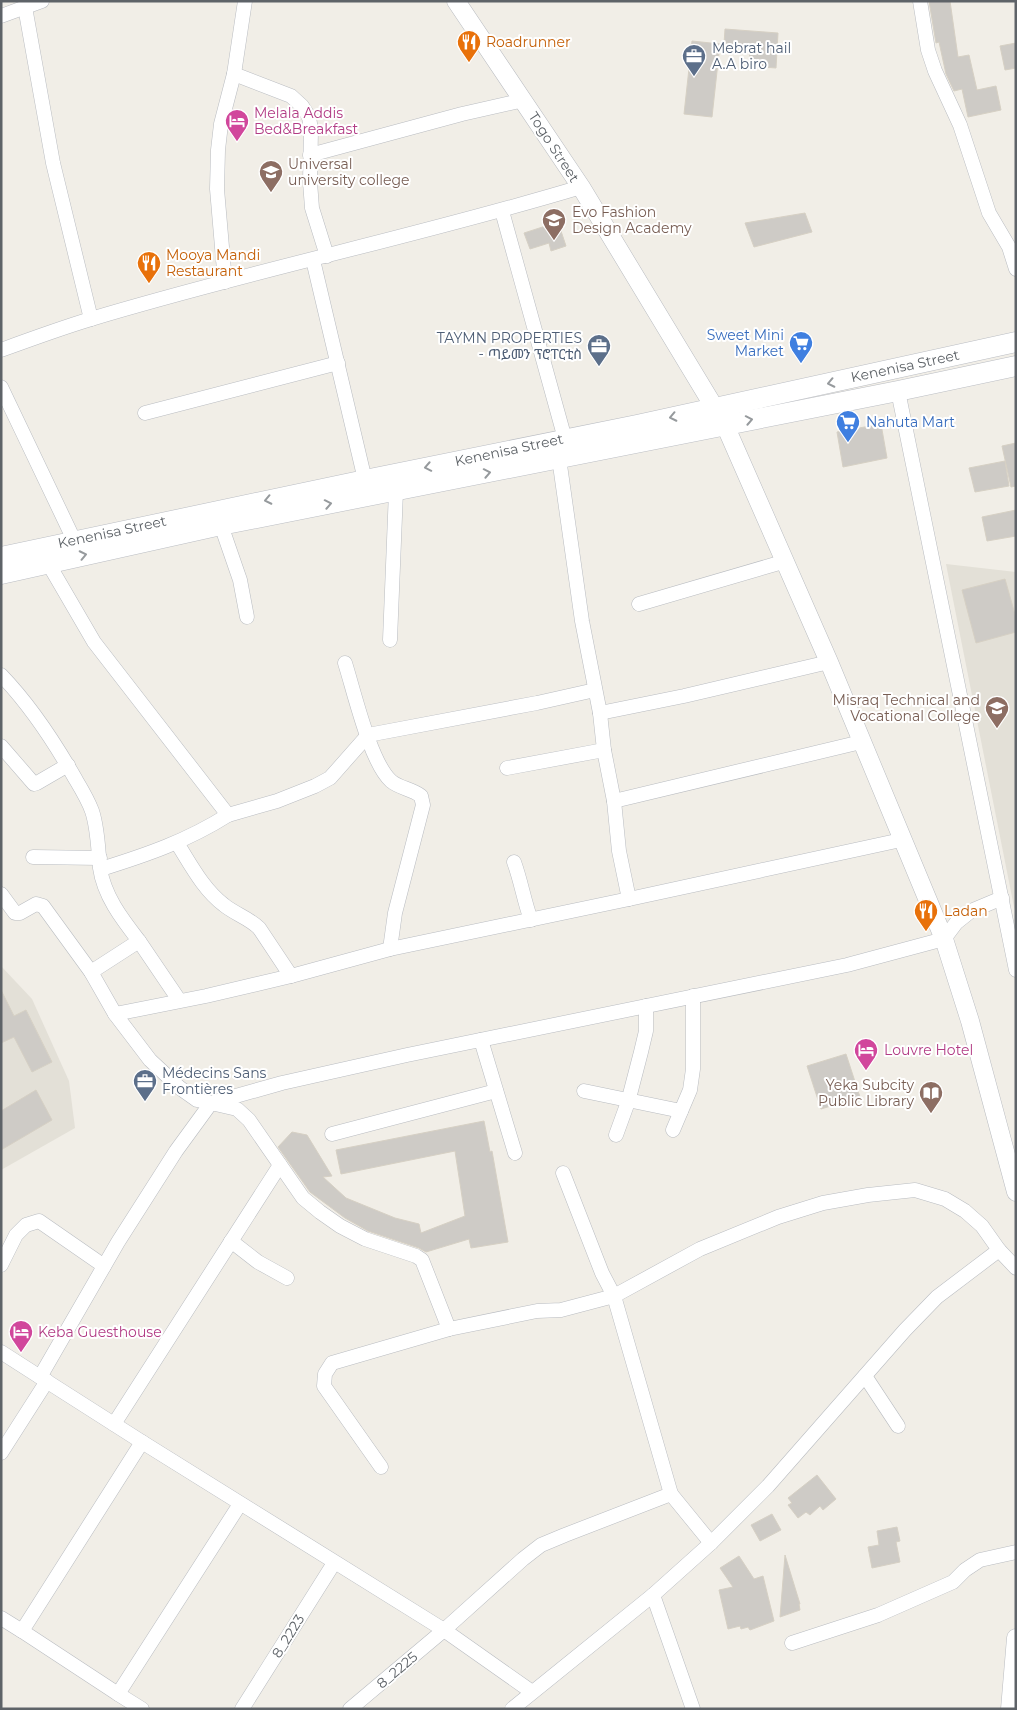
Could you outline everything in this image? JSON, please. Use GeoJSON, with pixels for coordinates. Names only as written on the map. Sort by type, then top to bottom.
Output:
{"type":"FeatureCollection","features":[{"type":"Feature","properties":{"kind":"main road","name":"Kenenisa Street"},"geometry":{"type":"LineString","coordinates":[[1,574],[221,525],[559,458],[1016,342]]}},
{"type":"Feature","properties":{"kind":"main road","name":"Kenenisa Street"},"geometry":{"type":"LineString","coordinates":[[1,557],[74,540],[565,439],[898,391],[1016,366]]}},
{"type":"Feature","properties":{"kind":"street"},"geometry":{"type":"LineString","coordinates":[[1,16],[42,1]]}},
{"type":"Feature","properties":{"kind":"street"},"geometry":{"type":"LineString","coordinates":[[225,282],[217,189],[218,150],[221,124],[234,74],[246,1]]}},
{"type":"Feature","properties":{"kind":"street","name":"Togo Street"},"geometry":{"type":"LineString","coordinates":[[456,1],[580,186],[720,416],[829,662],[901,840],[944,939],[970,1021],[1015,1187]]}},
{"type":"Feature","properties":{"kind":"street"},"geometry":{"type":"LineString","coordinates":[[920,1],[928,50],[935,71],[960,125],[989,213],[1009,247],[1016,268]]}},
{"type":"Feature","properties":{"kind":"street"},"geometry":{"type":"LineString","coordinates":[[25,7],[54,163],[91,319]]}},
{"type":"Feature","properties":{"kind":"street"},"geometry":{"type":"LineString","coordinates":[[234,74],[291,96],[302,106],[309,117],[311,130],[310,182],[312,208],[327,256]]}},
{"type":"Feature","properties":{"kind":"street"},"geometry":{"type":"LineString","coordinates":[[310,155],[462,114],[524,100]]}},
{"type":"Feature","properties":{"kind":"street"},"geometry":{"type":"LineString","coordinates":[[1,350],[91,319],[225,282],[502,211],[580,186]]}},
{"type":"Feature","properties":{"kind":"street"},"geometry":{"type":"LineString","coordinates":[[502,211],[565,439]]}},
{"type":"Feature","properties":{"kind":"street"},"geometry":{"type":"LineString","coordinates":[[313,260],[365,480]]}},
{"type":"Feature","properties":{"kind":"street"},"geometry":{"type":"LineString","coordinates":[[145,413],[338,363]]}},
{"type":"Feature","properties":{"kind":"street"},"geometry":{"type":"LineString","coordinates":[[1,387],[74,540]]}},
{"type":"Feature","properties":{"kind":"street"},"geometry":{"type":"LineString","coordinates":[[898,391],[1016,970]]}},
{"type":"Feature","properties":{"kind":"street"},"geometry":{"type":"LineString","coordinates":[[559,458],[582,621],[600,713],[604,750],[614,801],[619,851],[629,900]]}},
{"type":"Feature","properties":{"kind":"street"},"geometry":{"type":"LineString","coordinates":[[390,640],[396,491]]}},
{"type":"Feature","properties":{"kind":"street"},"geometry":{"type":"LineString","coordinates":[[221,525],[240,580],[247,617]]}},
{"type":"Feature","properties":{"kind":"street"},"geometry":{"type":"LineString","coordinates":[[639,604],[786,562]]}},
{"type":"Feature","properties":{"kind":"street"},"geometry":{"type":"LineString","coordinates":[[48,563],[94,642],[228,815]]}},
{"type":"Feature","properties":{"kind":"street"},"geometry":{"type":"LineString","coordinates":[[600,713],[684,696],[829,662]]}},
{"type":"Feature","properties":{"kind":"street"},"geometry":{"type":"LineString","coordinates":[[345,663],[378,764],[392,782],[414,790],[421,796],[423,805],[395,913],[390,949]]}},
{"type":"Feature","properties":{"kind":"street"},"geometry":{"type":"LineString","coordinates":[[1,675],[12,686],[38,720],[68,765],[92,812],[100,863],[111,900],[119,915],[179,1000]]}},
{"type":"Feature","properties":{"kind":"street"},"geometry":{"type":"LineString","coordinates":[[33,857],[100,863],[177,843],[204,831],[228,815],[277,801],[330,778],[368,735],[537,703],[594,690]]}},
{"type":"Feature","properties":{"kind":"street"},"geometry":{"type":"LineString","coordinates":[[614,801],[861,742]]}},
{"type":"Feature","properties":{"kind":"street"},"geometry":{"type":"LineString","coordinates":[[1,746],[34,784],[68,765]]}},
{"type":"Feature","properties":{"kind":"street"},"geometry":{"type":"LineString","coordinates":[[508,768],[604,750]]}},
{"type":"Feature","properties":{"kind":"street"},"geometry":{"type":"LineString","coordinates":[[115,1014],[291,976],[390,949],[629,900],[901,840]]}},
{"type":"Feature","properties":{"kind":"street"},"geometry":{"type":"LineString","coordinates":[[177,843],[212,894],[225,906],[254,922],[291,976]]}},
{"type":"Feature","properties":{"kind":"street"},"geometry":{"type":"LineString","coordinates":[[514,862],[531,920]]}},
{"type":"Feature","properties":{"kind":"street"},"geometry":{"type":"LineString","coordinates":[[1,894],[15,914],[36,904],[43,906],[91,972],[115,1014],[150,1060],[180,1088],[197,1100],[237,1110],[249,1120],[304,1198],[320,1212],[340,1226],[365,1239],[416,1256],[422,1260],[449,1329]]}},
{"type":"Feature","properties":{"kind":"street"},"geometry":{"type":"LineString","coordinates":[[1,1453],[44,1379],[104,1266],[176,1151],[211,1103],[282,1083],[480,1040],[847,965],[944,939],[956,923],[971,911],[1002,898]]}},
{"type":"Feature","properties":{"kind":"street"},"geometry":{"type":"LineString","coordinates":[[91,972],[138,941]]}},
{"type":"Feature","properties":{"kind":"street"},"geometry":{"type":"LineString","coordinates":[[673,1130],[690,1090],[693,1069],[693,996]]}},
{"type":"Feature","properties":{"kind":"street"},"geometry":{"type":"LineString","coordinates":[[616,1135],[628,1102],[646,1031],[646,1006]]}},
{"type":"Feature","properties":{"kind":"street"},"geometry":{"type":"LineString","coordinates":[[480,1040],[515,1153]]}},
{"type":"Feature","properties":{"kind":"street"},"geometry":{"type":"LineString","coordinates":[[332,1134],[496,1091]]}},
{"type":"Feature","properties":{"kind":"street"},"geometry":{"type":"LineString","coordinates":[[584,1091],[681,1112]]}},
{"type":"Feature","properties":{"kind":"street"},"geometry":{"type":"LineString","coordinates":[[114,1424],[280,1166]]}},
{"type":"Feature","properties":{"kind":"street"},"geometry":{"type":"LineString","coordinates":[[563,1173],[602,1273],[614,1296],[671,1494],[711,1543]]}},
{"type":"Feature","properties":{"kind":"street"},"geometry":{"type":"LineString","coordinates":[[381,1467],[324,1386],[325,1374],[332,1363],[449,1329],[530,1312],[561,1310],[614,1296],[700,1249],[778,1217],[823,1203],[868,1195],[915,1190],[945,1199],[965,1212],[982,1226],[999,1250],[1016,1268]]}},
{"type":"Feature","properties":{"kind":"street"},"geometry":{"type":"LineString","coordinates":[[1,1265],[16,1235],[26,1225],[39,1221],[104,1266]]}},
{"type":"Feature","properties":{"kind":"street"},"geometry":{"type":"LineString","coordinates":[[231,1241],[258,1262],[287,1278]]}},
{"type":"Feature","properties":{"kind":"street"},"geometry":{"type":"LineString","coordinates":[[512,1709],[654,1595],[711,1543],[768,1486],[905,1330],[937,1297],[999,1250]]}},
{"type":"Feature","properties":{"kind":"street"},"geometry":{"type":"LineString","coordinates":[[1,1352],[334,1563],[444,1630],[532,1692]]}},
{"type":"Feature","properties":{"kind":"street"},"geometry":{"type":"LineString","coordinates":[[865,1376],[898,1426]]}},
{"type":"Feature","properties":{"kind":"street"},"geometry":{"type":"LineString","coordinates":[[22,1631],[142,1442]]}},
{"type":"Feature","properties":{"kind":"street","name":"8_2225"},"geometry":{"type":"LineString","coordinates":[[350,1709],[444,1630],[522,1559],[541,1545],[671,1494]]}},
{"type":"Feature","properties":{"kind":"street"},"geometry":{"type":"LineString","coordinates":[[118,1694],[240,1504]]}},
{"type":"Feature","properties":{"kind":"street"},"geometry":{"type":"LineString","coordinates":[[792,1642],[878,1615],[953,1582],[965,1570],[980,1560],[1016,1552]]}},
{"type":"Feature","properties":{"kind":"street","name":"8_2223"},"geometry":{"type":"LineString","coordinates":[[242,1709],[334,1563]]}},
{"type":"Feature","properties":{"kind":"street"},"geometry":{"type":"LineString","coordinates":[[654,1595],[693,1709]]}},
{"type":"Feature","properties":{"kind":"street"},"geometry":{"type":"LineString","coordinates":[[1,1618],[142,1709]]}},
{"type":"Feature","properties":{"kind":"street"},"geometry":{"type":"LineString","coordinates":[[1010,1709],[1016,1638]]}},
{"type":"Feature","properties":{"kind":"shaded area","name":"Misraq Technical and Vocational College"},"geometry":{"type":"Polygon","coordinates":[[[946,564],[1016,572],[1016,913],[1014,907],[946,564]]]}},
{"type":"Feature","properties":{"kind":"shaded area"},"geometry":{"type":"Polygon","coordinates":[[[1,966],[32,999],[69,1081],[75,1128],[1,1170],[1,966]]]}},
{"type":"Feature","properties":{"kind":"building"},"geometry":{"type":"Polygon","coordinates":[[[929,1],[950,1],[958,57],[969,55],[977,90],[996,86],[1001,110],[968,117],[962,89],[954,91],[946,74],[939,42],[936,43],[929,1]]]}},
{"type":"Feature","properties":{"kind":"building"},"geometry":{"type":"Polygon","coordinates":[[[725,29],[778,33],[776,68],[749,66],[750,46],[724,44],[725,29]]]}},
{"type":"Feature","properties":{"kind":"building"},"geometry":{"type":"Polygon","coordinates":[[[692,41],[720,44],[712,117],[684,114],[692,41]]]}},
{"type":"Feature","properties":{"kind":"building"},"geometry":{"type":"Polygon","coordinates":[[[1016,43],[1016,68],[1005,70],[1000,46],[1016,43]]]}},
{"type":"Feature","properties":{"kind":"building"},"geometry":{"type":"Polygon","coordinates":[[[805,213],[812,232],[754,247],[745,223],[805,213]]]}},
{"type":"Feature","properties":{"kind":"building"},"geometry":{"type":"Polygon","coordinates":[[[558,222],[566,246],[551,251],[549,243],[530,249],[524,233],[558,222]]]}},
{"type":"Feature","properties":{"kind":"building"},"geometry":{"type":"Polygon","coordinates":[[[881,424],[887,458],[843,467],[837,432],[881,424]]]}},
{"type":"Feature","properties":{"kind":"building"},"geometry":{"type":"Polygon","coordinates":[[[1016,443],[1016,486],[1011,487],[1002,446],[1016,443]]]}},
{"type":"Feature","properties":{"kind":"building"},"geometry":{"type":"Polygon","coordinates":[[[1005,461],[1009,486],[975,492],[969,468],[1005,461]]]}},
{"type":"Feature","properties":{"kind":"building"},"geometry":{"type":"Polygon","coordinates":[[[1016,510],[1016,536],[987,541],[982,517],[1016,510]]]}},
{"type":"Feature","properties":{"kind":"building"},"geometry":{"type":"Polygon","coordinates":[[[1005,579],[1016,618],[1016,632],[976,643],[962,590],[1005,579]]]}},
{"type":"Feature","properties":{"kind":"building"},"geometry":{"type":"Polygon","coordinates":[[[1,990],[14,1016],[26,1010],[52,1062],[32,1072],[14,1037],[1,1043],[1,990]]]}},
{"type":"Feature","properties":{"kind":"building"},"geometry":{"type":"Polygon","coordinates":[[[846,1054],[860,1097],[821,1109],[807,1066],[846,1054]]]}},
{"type":"Feature","properties":{"kind":"building"},"geometry":{"type":"Polygon","coordinates":[[[36,1090],[52,1120],[1,1150],[1,1111],[36,1090]]]}},
{"type":"Feature","properties":{"kind":"building"},"geometry":{"type":"Polygon","coordinates":[[[484,1121],[490,1152],[492,1151],[508,1242],[471,1248],[469,1239],[426,1252],[368,1231],[345,1218],[310,1192],[278,1147],[292,1132],[307,1135],[332,1176],[323,1177],[346,1198],[395,1218],[419,1224],[421,1233],[465,1216],[455,1151],[341,1174],[336,1150],[484,1121]]]}},
{"type":"Feature","properties":{"kind":"building"},"geometry":{"type":"Polygon","coordinates":[[[817,1475],[836,1499],[823,1510],[820,1506],[810,1515],[806,1512],[798,1518],[788,1505],[792,1503],[788,1498],[817,1475]]]}},
{"type":"Feature","properties":{"kind":"building"},"geometry":{"type":"Polygon","coordinates":[[[772,1514],[781,1530],[760,1541],[751,1525],[772,1514]]]}},
{"type":"Feature","properties":{"kind":"building"},"geometry":{"type":"Polygon","coordinates":[[[897,1527],[900,1541],[896,1542],[900,1562],[872,1568],[868,1547],[879,1545],[877,1531],[897,1527]]]}},
{"type":"Feature","properties":{"kind":"building"},"geometry":{"type":"Polygon","coordinates":[[[785,1555],[800,1604],[800,1610],[780,1617],[785,1555]]]}},
{"type":"Feature","properties":{"kind":"building"},"geometry":{"type":"Polygon","coordinates":[[[739,1556],[754,1579],[763,1576],[774,1621],[750,1630],[748,1627],[741,1629],[740,1626],[728,1629],[719,1590],[733,1587],[720,1568],[739,1556]]]}},
{"type":"Feature","properties":{"kind":"place","name":"Roadrunner"},"geometry":{"type":"Point","coordinates":[469,63]}},
{"type":"Feature","properties":{"kind":"place","name":"Mebrat hail A.A biro"},"geometry":{"type":"Point","coordinates":[694,77]}},
{"type":"Feature","properties":{"kind":"place","name":"Melala Addis Bed&Breakfast"},"geometry":{"type":"Point","coordinates":[237,142]}},
{"type":"Feature","properties":{"kind":"place","name":"Universal university college"},"geometry":{"type":"Point","coordinates":[271,193]}},
{"type":"Feature","properties":{"kind":"place","name":"Evo Fashion Design Academy"},"geometry":{"type":"Point","coordinates":[554,241]}},
{"type":"Feature","properties":{"kind":"place","name":"Mooya Mandi Restaurant"},"geometry":{"type":"Point","coordinates":[149,284]}},
{"type":"Feature","properties":{"kind":"place","name":"Sweet Mini Market"},"geometry":{"type":"Point","coordinates":[801,364]}},
{"type":"Feature","properties":{"kind":"place","name":"TAYMN PROPERTIES - ጣይመን ፕሮፐርቲስ"},"geometry":{"type":"Point","coordinates":[599,367]}},
{"type":"Feature","properties":{"kind":"place","name":"Nahuta Mart"},"geometry":{"type":"Point","coordinates":[848,443]}},
{"type":"Feature","properties":{"kind":"place","name":"Misraq Technical and Vocational College"},"geometry":{"type":"Point","coordinates":[997,729]}},
{"type":"Feature","properties":{"kind":"place","name":"Ladan"},"geometry":{"type":"Point","coordinates":[926,932]}},
{"type":"Feature","properties":{"kind":"place","name":"Louvre Hotel"},"geometry":{"type":"Point","coordinates":[866,1071]}},
{"type":"Feature","properties":{"kind":"place","name":"Médecins Sans Frontières"},"geometry":{"type":"Point","coordinates":[145,1102]}},
{"type":"Feature","properties":{"kind":"place","name":"Yeka Subcity Public Library"},"geometry":{"type":"Point","coordinates":[931,1114]}},
{"type":"Feature","properties":{"kind":"place","name":"Keba Guesthouse"},"geometry":{"type":"Point","coordinates":[21,1353]}}]}
